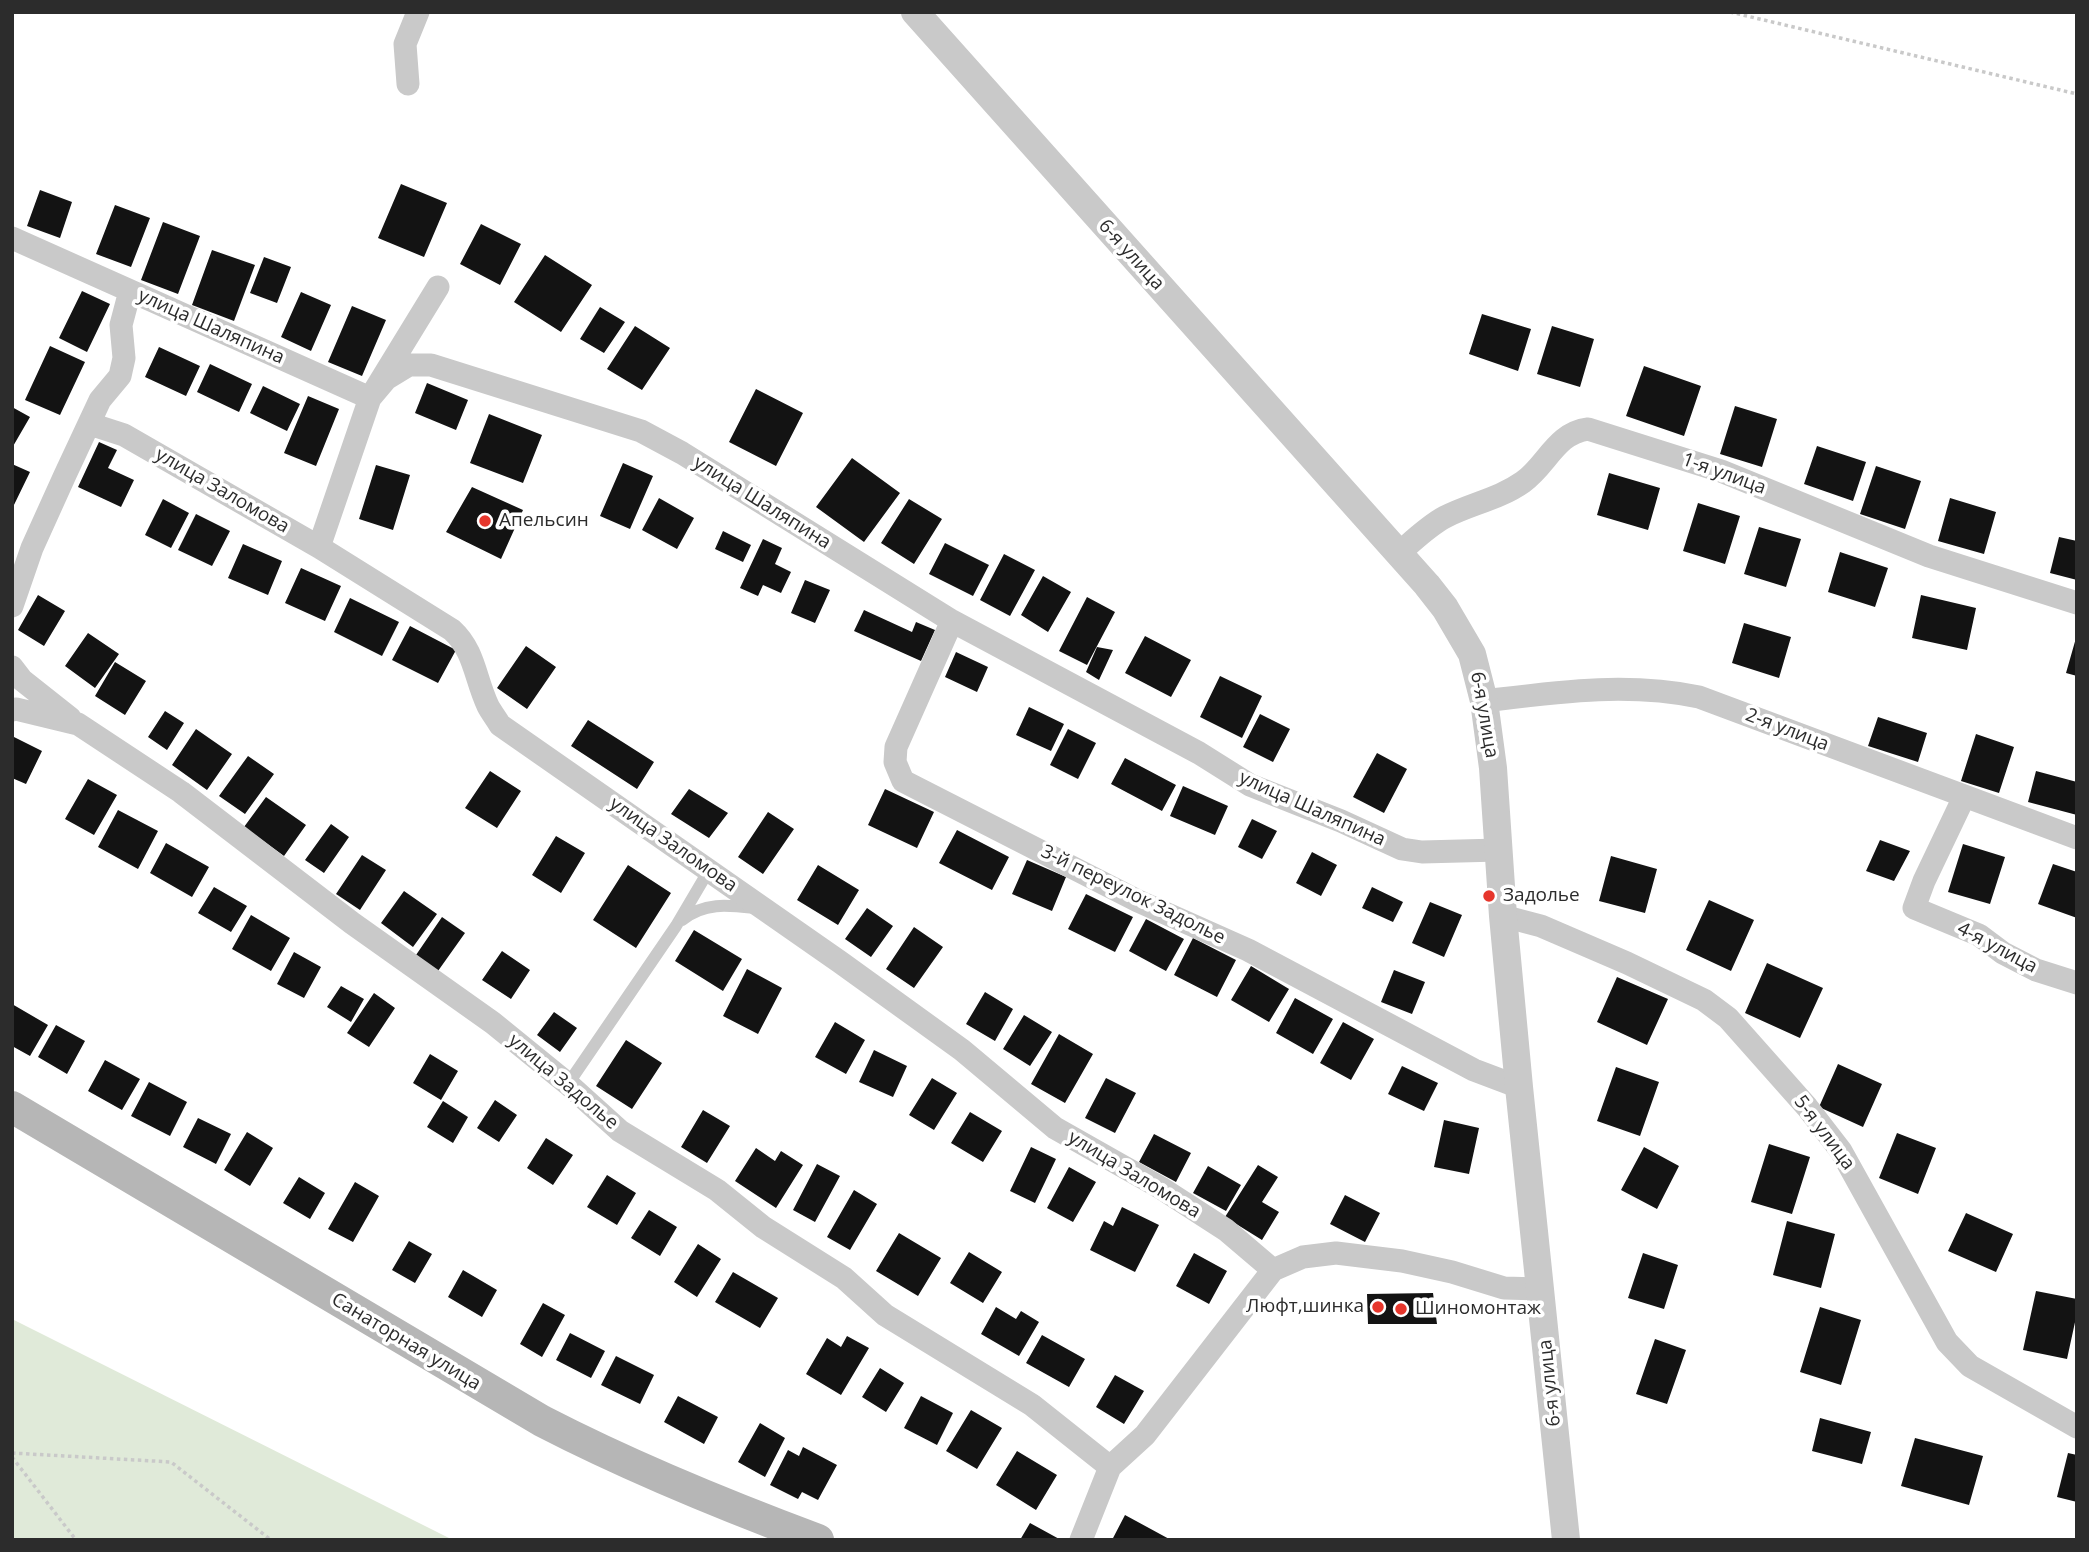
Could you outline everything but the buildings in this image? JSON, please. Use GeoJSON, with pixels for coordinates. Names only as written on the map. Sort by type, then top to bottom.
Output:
{"type":"FeatureCollection","features":[{"type":"Feature","properties":{"kind":"main road","name":"Санаторная улица"},"geometry":{"type":"LineString","coordinates":[[12,1107],[542,1421],[624,1462],[732,1508],[818,1540]]}},
{"type":"Feature","properties":{"kind":"street"},"geometry":{"type":"LineString","coordinates":[[408,84],[405,44],[418,12]]}},
{"type":"Feature","properties":{"kind":"street","name":"6-я улица"},"geometry":{"type":"LineString","coordinates":[[915,12],[1445,608],[1472,654],[1484,701],[1493,768],[1519,1087],[1566,1540]]}},
{"type":"Feature","properties":{"kind":"street","name":"улица Шаляпина"},"geometry":{"type":"LineString","coordinates":[[12,238],[370,398],[386,379],[409,365],[431,365],[641,430],[952,621],[1199,753],[1250,785],[1341,821],[1402,849],[1422,852],[1499,850]]}},
{"type":"Feature","properties":{"kind":"street"},"geometry":{"type":"LineString","coordinates":[[319,547],[370,398],[438,287]]}},
{"type":"Feature","properties":{"kind":"street"},"geometry":{"type":"LineString","coordinates":[[12,606],[32,548],[100,400],[120,376],[124,358],[121,325],[130,291]]}},
{"type":"Feature","properties":{"kind":"street","name":"улица Заломова"},"geometry":{"type":"LineString","coordinates":[[90,424],[124,435],[319,547],[452,630],[463,640],[488,705],[500,725],[962,1050],[1055,1128],[1161,1188],[1226,1230],[1273,1270]]}},
{"type":"Feature","properties":{"kind":"street","name":"1-я улица"},"geometry":{"type":"LineString","coordinates":[[1398,554],[1444,518],[1499,496],[1525,481],[1563,439],[1578,430],[1588,429],[1721,471],[1928,556],[2077,603]]}},
{"type":"Feature","properties":{"kind":"street","name":"3-й переулок Задолье"},"geometry":{"type":"LineString","coordinates":[[952,621],[896,747],[895,762],[903,781],[1138,901],[1248,950],[1474,1070],[1519,1087]]}},
{"type":"Feature","properties":{"kind":"street"},"geometry":{"type":"LineString","coordinates":[[12,667],[22,680],[78,724]]}},
{"type":"Feature","properties":{"kind":"street","name":"2-я улица"},"geometry":{"type":"LineString","coordinates":[[1484,701],[1616,688],[1646,688],[1699,697],[2077,838]]}},
{"type":"Feature","properties":{"kind":"street","name":"улица Задолье"},"geometry":{"type":"LineString","coordinates":[[12,710],[78,724],[181,792],[352,923],[493,1023],[568,1084],[620,1131],[717,1190],[763,1227],[844,1278],[884,1315],[1032,1405],[1110,1467]]}},
{"type":"Feature","properties":{"kind":"street","name":"4-я улица"},"geometry":{"type":"LineString","coordinates":[[1964,797],[1914,908],[1979,935],[2003,953],[2036,970],[2077,983]]}},
{"type":"Feature","properties":{"kind":"street","name":"5-я улица"},"geometry":{"type":"LineString","coordinates":[[1503,916],[1541,926],[1627,963],[1717,1008],[1807,1107],[1841,1151],[1947,1342],[1970,1366],[2077,1427]]}},
{"type":"Feature","properties":{"kind":"street"},"geometry":{"type":"LineString","coordinates":[[1081,1540],[1110,1467],[1145,1434],[1273,1270],[1303,1256],[1336,1253],[1415,1264],[1504,1288],[1540,1289]]}},
{"type":"Feature","properties":{"kind":"lane"},"geometry":{"type":"LineString","coordinates":[[568,1084],[676,926],[709,870]]}},
{"type":"Feature","properties":{"kind":"lane"},"geometry":{"type":"LineString","coordinates":[[676,926],[693,911],[712,906],[765,909]]}},
{"type":"Feature","properties":{"kind":"path"},"geometry":{"type":"LineString","coordinates":[[1730,12],[2077,94]]}},
{"type":"Feature","properties":{"kind":"path"},"geometry":{"type":"LineString","coordinates":[[12,1455],[76,1540]]}},
{"type":"Feature","properties":{"kind":"path"},"geometry":{"type":"LineString","coordinates":[[12,1455],[171,1462],[271,1540]]}},
{"type":"Feature","properties":{"kind":"green space"},"geometry":{"type":"Polygon","coordinates":[[[12,1319],[453,1540],[12,1540],[12,1319]]]}},
{"type":"Feature","properties":{"kind":"place","name":"Апельсин"},"geometry":{"type":"Point","coordinates":[485,521]}},
{"type":"Feature","properties":{"kind":"place","name":"Задолье"},"geometry":{"type":"Point","coordinates":[1489,896]}},
{"type":"Feature","properties":{"kind":"place","name":"Люфт,шинка"},"geometry":{"type":"Point","coordinates":[1378,1307]}},
{"type":"Feature","properties":{"kind":"place","name":"Шиномонтаж"},"geometry":{"type":"Point","coordinates":[1401,1309]}}]}
